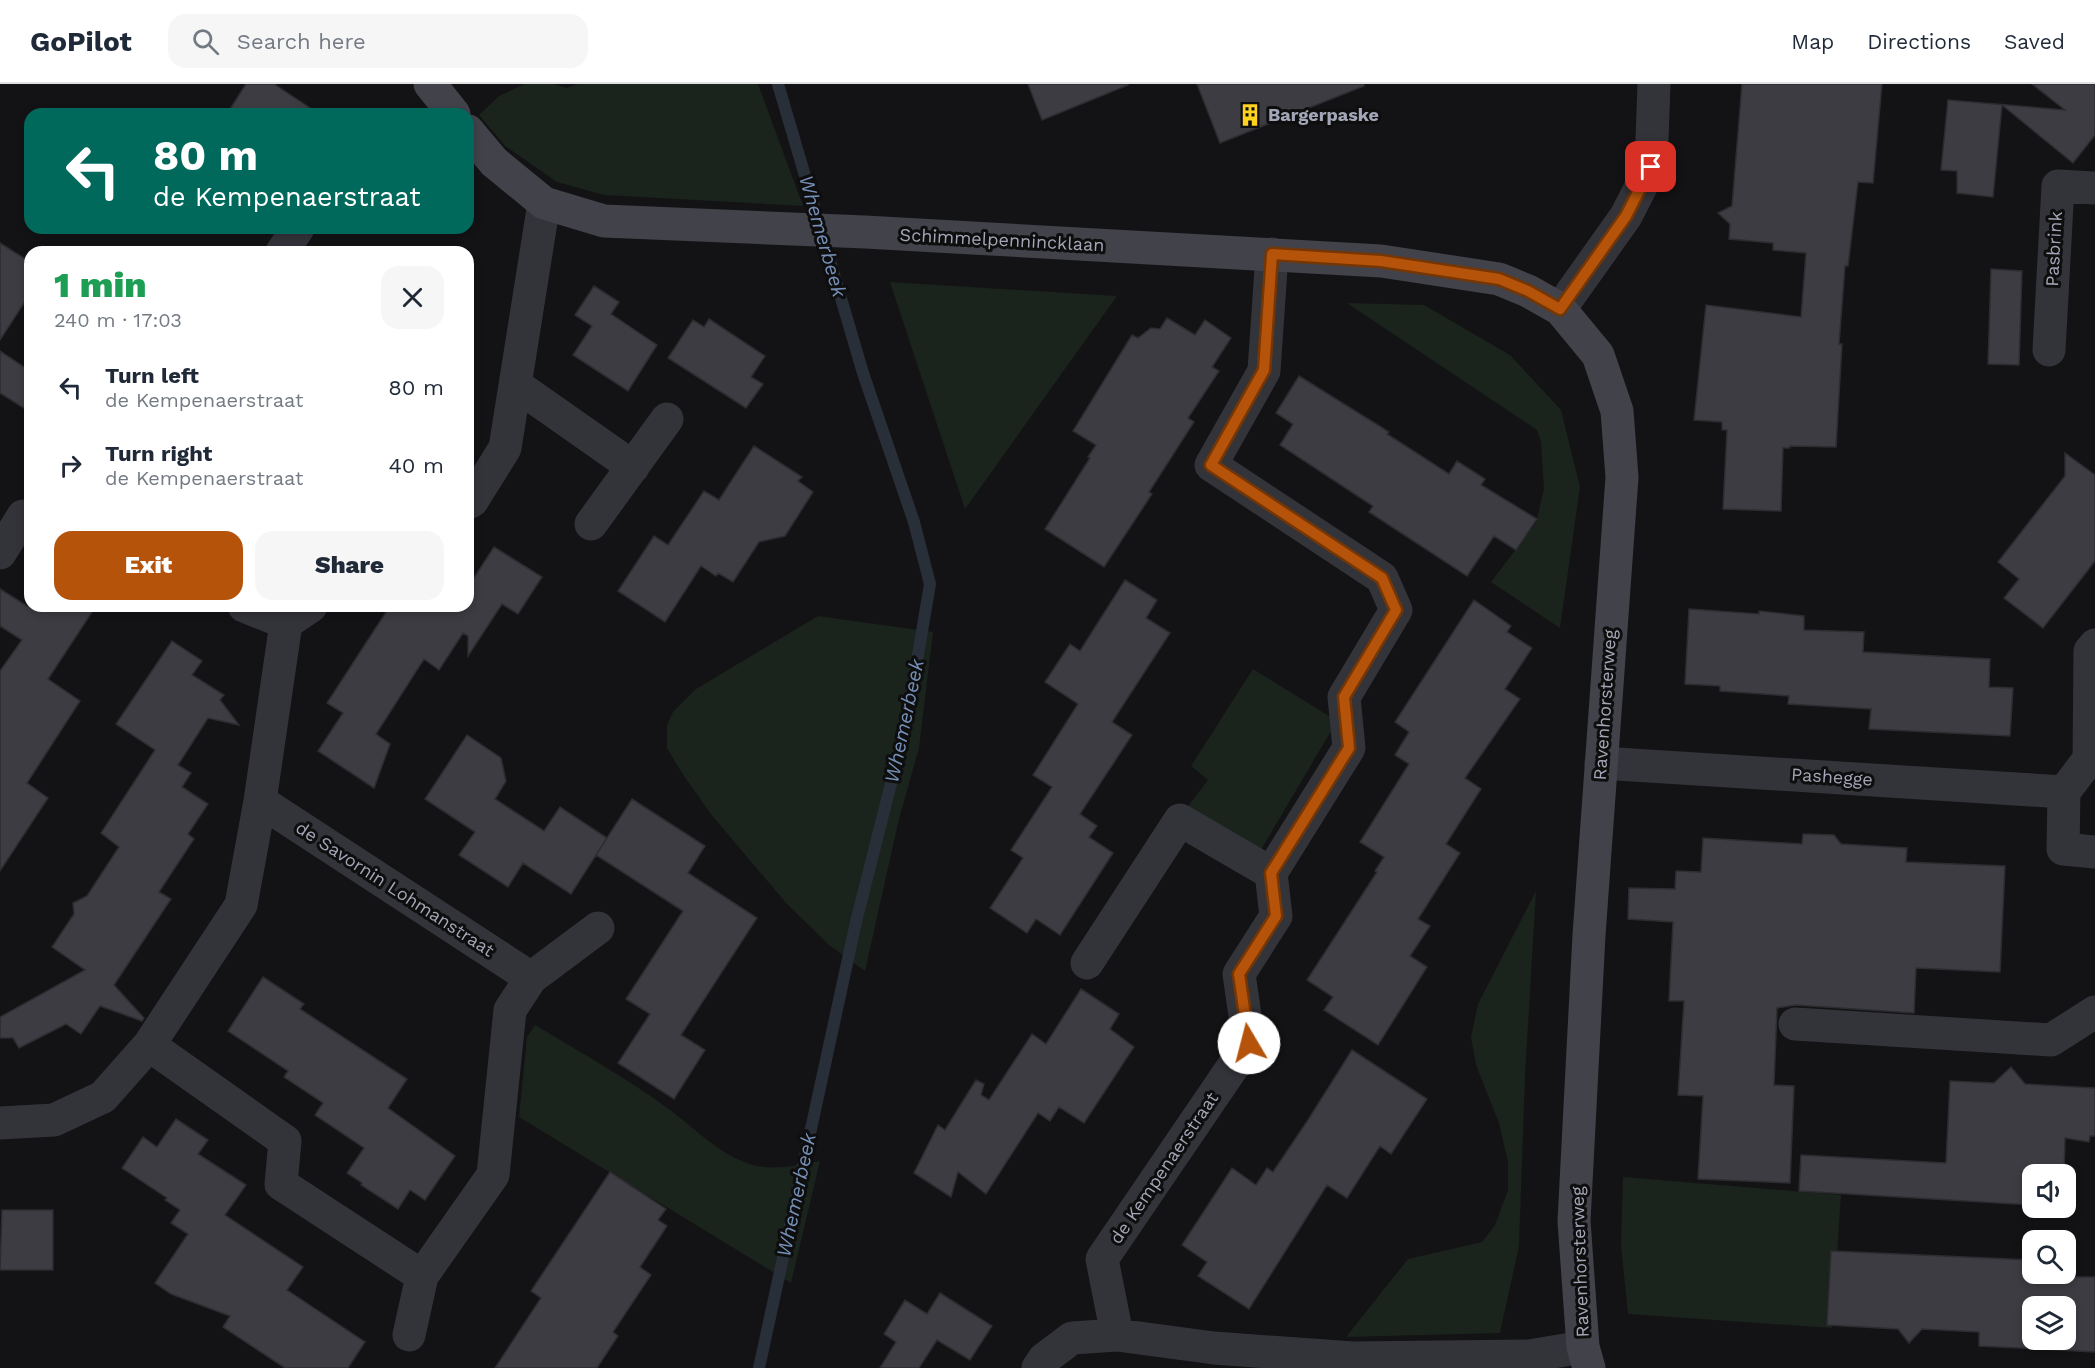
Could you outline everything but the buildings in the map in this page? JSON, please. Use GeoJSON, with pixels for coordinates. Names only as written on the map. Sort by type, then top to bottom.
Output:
{"type":"FeatureCollection","features":[{"type":"Feature","properties":{"kind":"street"},"geometry":{"type":"LineString","coordinates":[[430,84],[449,108]]}},
{"type":"Feature","properties":{"kind":"street"},"geometry":{"type":"LineString","coordinates":[[1560,309],[1626,216],[1651,167],[1654,84]]}},
{"type":"Feature","properties":{"kind":"street","name":"Schimmelpennincklaan"},"geometry":{"type":"LineString","coordinates":[[474,138],[494,162],[544,203],[604,221],[865,232],[1381,261],[1499,279],[1528,291],[1560,309]]}},
{"type":"Feature","properties":{"kind":"street","name":"Pasbrink"},"geometry":{"type":"LineString","coordinates":[[2049,350],[2058,186],[2095,188]]}},
{"type":"Feature","properties":{"kind":"street"},"geometry":{"type":"LineString","coordinates":[[474,498],[505,448],[544,203]]}},
{"type":"Feature","properties":{"kind":"street"},"geometry":{"type":"LineString","coordinates":[[1088,963],[1180,820],[1271,873],[1349,748],[1344,697],[1396,610],[1382,578],[1211,465],[1264,370],[1272,254]]}},
{"type":"Feature","properties":{"kind":"street","name":"Ravenhorsterweg"},"geometry":{"type":"LineString","coordinates":[[1560,309],[1598,355],[1617,411],[1622,477],[1589,935],[1574,1221],[1586,1358]]}},
{"type":"Feature","properties":{"kind":"street"},"geometry":{"type":"LineString","coordinates":[[516,385],[633,467]]}},
{"type":"Feature","properties":{"kind":"street"},"geometry":{"type":"LineString","coordinates":[[591,524],[667,419]]}},
{"type":"Feature","properties":{"kind":"street"},"geometry":{"type":"LineString","coordinates":[[0,553],[18,512]]}},
{"type":"Feature","properties":{"kind":"street"},"geometry":{"type":"LineString","coordinates":[[0,1123],[54,1120],[104,1097],[149,1045],[241,905],[299,615],[281,612]]}},
{"type":"Feature","properties":{"kind":"street"},"geometry":{"type":"LineString","coordinates":[[2095,645],[2090,651],[2089,759],[2064,792],[2063,849],[2095,852]]}},
{"type":"Feature","properties":{"kind":"street","name":"Pashegge"},"geometry":{"type":"LineString","coordinates":[[1601,762],[2064,792]]}},
{"type":"Feature","properties":{"kind":"street","name":"de Savornin Lohmanstraat"},"geometry":{"type":"LineString","coordinates":[[260,801],[531,978]]}},
{"type":"Feature","properties":{"kind":"street","name":"de Kempenaerstraat"},"geometry":{"type":"LineString","coordinates":[[1117,1335],[1102,1259],[1249,1043],[1239,974],[1276,916],[1271,873]]}},
{"type":"Feature","properties":{"kind":"street"},"geometry":{"type":"LineString","coordinates":[[409,1335],[422,1276],[493,1175],[510,1010],[531,978],[598,928]]}},
{"type":"Feature","properties":{"kind":"street"},"geometry":{"type":"LineString","coordinates":[[1795,1024],[2051,1040],[2095,1012]]}},
{"type":"Feature","properties":{"kind":"street"},"geometry":{"type":"LineString","coordinates":[[149,1045],[285,1141],[281,1184],[422,1276]]}},
{"type":"Feature","properties":{"kind":"street"},"geometry":{"type":"LineString","coordinates":[[1038,1368],[1044,1359],[1072,1338],[1117,1335],[1214,1348],[1353,1358],[1529,1356],[1586,1358]]}},
{"type":"Feature","properties":{"kind":"shaded area"},"geometry":{"type":"Polygon","coordinates":[[[524,84],[554,84],[567,88],[578,84],[758,84],[803,206],[604,195],[557,182],[505,146],[479,115],[499,96],[524,84]]]}},
{"type":"Feature","properties":{"kind":"shaded area"},"geometry":{"type":"Polygon","coordinates":[[[890,282],[1117,296],[965,509],[890,282]]]}},
{"type":"Feature","properties":{"kind":"shaded area"},"geometry":{"type":"Polygon","coordinates":[[[1347,303],[1424,305],[1510,355],[1561,410],[1580,487],[1560,628],[1491,582],[1536,523],[1544,489],[1541,442],[1537,430],[1347,303]]]}},
{"type":"Feature","properties":{"kind":"shaded area"},"geometry":{"type":"Polygon","coordinates":[[[818,616],[933,632],[919,748],[899,819],[865,971],[829,945],[786,903],[710,813],[667,748],[667,725],[673,712],[696,689],[818,616]]]}},
{"type":"Feature","properties":{"kind":"shaded area"},"geometry":{"type":"Polygon","coordinates":[[[1253,669],[1337,721],[1259,853],[1186,809],[1208,780],[1191,766],[1253,669]]]}},
{"type":"Feature","properties":{"kind":"shaded area"},"geometry":{"type":"Polygon","coordinates":[[[1536,891],[1525,1076],[1519,1246],[1500,1333],[1346,1337],[1408,1259],[1482,1242],[1495,1225],[1508,1190],[1508,1162],[1499,1123],[1476,1065],[1471,1037],[1478,1004],[1536,891]]]}},
{"type":"Feature","properties":{"kind":"shaded area"},"geometry":{"type":"Polygon","coordinates":[[[535,1025],[637,1087],[729,1155],[761,1167],[786,1167],[820,1161],[791,1283],[519,1117],[527,1037],[535,1025]]]}},
{"type":"Feature","properties":{"kind":"shaded area"},"geometry":{"type":"Polygon","coordinates":[[[1623,1177],[1841,1195],[1832,1328],[1628,1314],[1621,1246],[1623,1177]]]}},
{"type":"Feature","properties":{"kind":"waterway","name":"Whemerbeek"},"geometry":{"type":"LineString","coordinates":[[759,1368],[856,922],[907,720],[930,584],[914,522],[863,373],[778,84]]}},
{"type":"Feature","properties":{"kind":"place","name":"Bargerpaske"},"geometry":{"type":"Point","coordinates":[1250,115]}},
{"type":"Feature","properties":{"kind":"route"},"geometry":{"type":"LineString","coordinates":[[1249,1043],[1239,974],[1276,916],[1271,873],[1349,748],[1344,697],[1396,610],[1382,578],[1211,465],[1264,370],[1272,254],[1381,261],[1499,279],[1528,291],[1560,309],[1626,216],[1651,167]]}}]}
